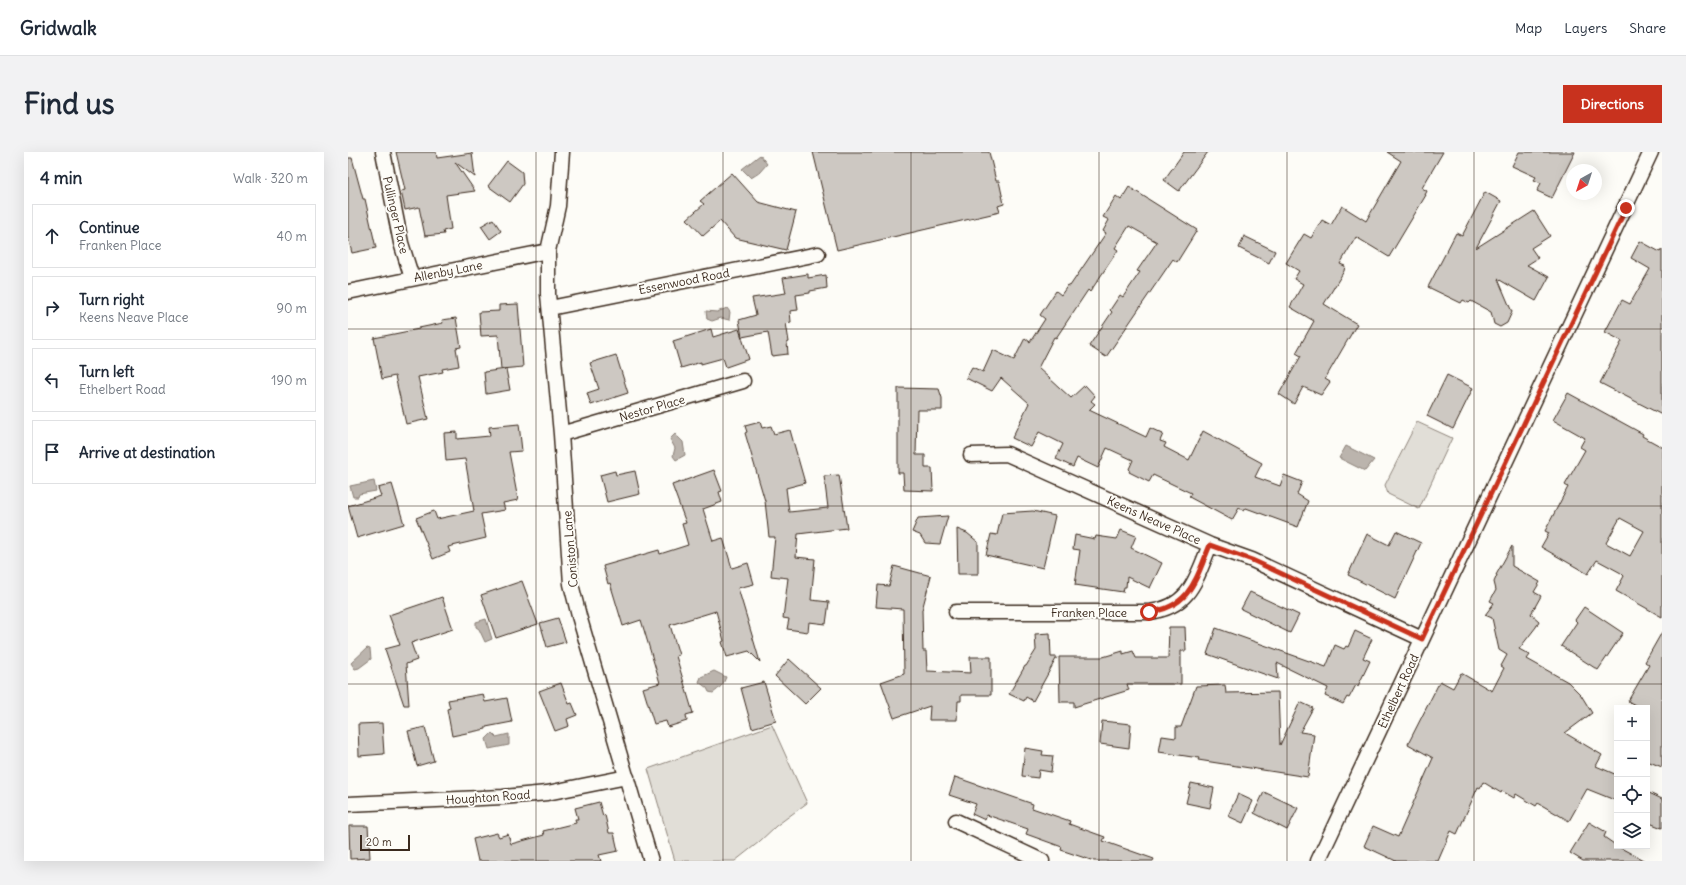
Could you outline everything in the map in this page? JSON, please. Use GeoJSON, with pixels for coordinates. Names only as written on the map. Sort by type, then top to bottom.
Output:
{"type":"FeatureCollection","features":[{"type":"Feature","properties":{"kind":"street","name":"Pullinger Place"},"geometry":{"type":"LineString","coordinates":[[383,152],[401,243],[412,278]]}},
{"type":"Feature","properties":{"kind":"street","name":"Coniston Lane"},"geometry":{"type":"LineString","coordinates":[[562,152],[558,206],[548,251],[550,308],[572,584],[579,616],[651,861]]}},
{"type":"Feature","properties":{"kind":"street","name":"Ethelbert Road"},"geometry":{"type":"LineString","coordinates":[[1318,861],[1649,153]]}},
{"type":"Feature","properties":{"kind":"street","name":"Allenby Lane"},"geometry":{"type":"LineString","coordinates":[[348,292],[548,251]]}},
{"type":"Feature","properties":{"kind":"street","name":"Essenwood Road"},"geometry":{"type":"LineString","coordinates":[[550,308],[818,254]]}},
{"type":"Feature","properties":{"kind":"street","name":"Nestor Place"},"geometry":{"type":"LineString","coordinates":[[561,434],[743,381]]}},
{"type":"Feature","properties":{"kind":"street","name":"Keens Neave Place"},"geometry":{"type":"LineString","coordinates":[[971,455],[1007,454],[1210,545],[1252,560],[1422,639]]}},
{"type":"Feature","properties":{"kind":"street","name":"Franken Place"},"geometry":{"type":"LineString","coordinates":[[956,612],[1149,612],[1162,610],[1184,598],[1192,586],[1210,545]]}},
{"type":"Feature","properties":{"kind":"street","name":"Houghton Road"},"geometry":{"type":"LineString","coordinates":[[348,804],[510,797],[547,793],[627,777]]}},
{"type":"Feature","properties":{"kind":"street"},"geometry":{"type":"LineString","coordinates":[[956,821],[1042,861]]}},
{"type":"Feature","properties":{"kind":"shaded area"},"geometry":{"type":"Polygon","coordinates":[[[760,155],[767,164],[759,173],[751,178],[742,169],[760,155]]]}},
{"type":"Feature","properties":{"kind":"shaded area"},"geometry":{"type":"Polygon","coordinates":[[[727,308],[730,312],[729,320],[721,318],[712,321],[707,319],[706,311],[717,312],[727,308]]]}},
{"type":"Feature","properties":{"kind":"shaded area"},"geometry":{"type":"Polygon","coordinates":[[[1417,422],[1452,438],[1419,509],[1388,494],[1385,485],[1417,422]]]}},
{"type":"Feature","properties":{"kind":"shaded area"},"geometry":{"type":"Polygon","coordinates":[[[675,434],[683,442],[685,455],[676,460],[673,456],[675,448],[670,439],[675,434]]]}},
{"type":"Feature","properties":{"kind":"shaded area"},"geometry":{"type":"Polygon","coordinates":[[[1346,446],[1374,460],[1365,471],[1339,458],[1346,446]]]}},
{"type":"Feature","properties":{"kind":"shaded area"},"geometry":{"type":"Polygon","coordinates":[[[374,481],[376,491],[359,494],[358,497],[353,497],[350,486],[374,481]]]}},
{"type":"Feature","properties":{"kind":"shaded area"},"geometry":{"type":"Polygon","coordinates":[[[486,619],[492,639],[485,642],[479,629],[476,627],[476,622],[486,619]]]}},
{"type":"Feature","properties":{"kind":"shaded area"},"geometry":{"type":"Polygon","coordinates":[[[367,648],[370,649],[371,659],[359,668],[355,669],[351,663],[367,648]]]}},
{"type":"Feature","properties":{"kind":"shaded area"},"geometry":{"type":"Polygon","coordinates":[[[714,671],[726,677],[718,690],[713,693],[709,692],[707,688],[699,682],[701,677],[714,671]]]}},
{"type":"Feature","properties":{"kind":"shaded area"},"geometry":{"type":"Polygon","coordinates":[[[772,725],[807,803],[776,826],[735,861],[675,861],[648,769],[772,725]]]}},
{"type":"Feature","properties":{"kind":"shaded area"},"geometry":{"type":"Polygon","coordinates":[[[492,733],[496,737],[509,734],[509,745],[489,749],[486,739],[492,733]]]}},
{"type":"Feature","properties":{"kind":"building"},"geometry":{"type":"Polygon","coordinates":[[[396,152],[436,152],[437,158],[472,153],[475,177],[455,162],[475,191],[446,195],[451,229],[443,231],[444,234],[425,236],[419,207],[405,210],[401,191],[405,190],[396,152]]]}},
{"type":"Feature","properties":{"kind":"building"},"geometry":{"type":"Polygon","coordinates":[[[813,152],[989,152],[996,181],[999,181],[1004,204],[998,206],[1000,212],[837,250],[813,152]]]}},
{"type":"Feature","properties":{"kind":"building"},"geometry":{"type":"Polygon","coordinates":[[[1184,152],[1208,152],[1179,191],[1164,180],[1184,152]]]}},
{"type":"Feature","properties":{"kind":"building"},"geometry":{"type":"Polygon","coordinates":[[[1387,152],[1443,152],[1422,188],[1427,191],[1426,195],[1389,257],[1356,237],[1340,264],[1345,266],[1344,271],[1324,304],[1357,324],[1325,379],[1330,382],[1321,395],[1303,387],[1294,404],[1279,394],[1301,356],[1296,353],[1314,321],[1290,307],[1303,284],[1294,279],[1299,271],[1286,263],[1304,234],[1311,238],[1322,220],[1331,225],[1342,206],[1366,221],[1401,161],[1387,152]]]}},
{"type":"Feature","properties":{"kind":"building"},"geometry":{"type":"Polygon","coordinates":[[[1519,152],[1575,152],[1569,164],[1566,164],[1566,170],[1552,198],[1537,191],[1541,183],[1534,180],[1536,177],[1512,166],[1519,152]]]}},
{"type":"Feature","properties":{"kind":"building"},"geometry":{"type":"Polygon","coordinates":[[[348,158],[352,158],[363,199],[365,199],[376,248],[352,253],[348,237],[348,158]]]}},
{"type":"Feature","properties":{"kind":"building"},"geometry":{"type":"Polygon","coordinates":[[[507,161],[522,172],[523,184],[510,202],[488,186],[507,161]]]}},
{"type":"Feature","properties":{"kind":"building"},"geometry":{"type":"Polygon","coordinates":[[[732,173],[758,202],[796,212],[786,250],[735,238],[720,221],[703,236],[687,219],[704,204],[700,201],[732,173]]]}},
{"type":"Feature","properties":{"kind":"building"},"geometry":{"type":"Polygon","coordinates":[[[1129,187],[1197,230],[1177,262],[1173,259],[1106,357],[1089,346],[1112,312],[1110,310],[1120,295],[1123,297],[1140,272],[1137,271],[1157,242],[1129,226],[1115,248],[1118,250],[1090,292],[1088,290],[1056,338],[1054,337],[1038,368],[1071,398],[1085,385],[1095,396],[1091,401],[1095,404],[1089,410],[1146,437],[1150,428],[1163,434],[1160,441],[1166,443],[1164,447],[1189,460],[1203,431],[1262,463],[1255,477],[1280,486],[1284,475],[1302,482],[1297,494],[1308,501],[1298,527],[1246,508],[1244,511],[1239,508],[1232,520],[1189,497],[1191,493],[1153,475],[1149,482],[1129,472],[1133,460],[1107,448],[1098,468],[1077,458],[1073,467],[1056,459],[1063,444],[1039,432],[1031,447],[1012,438],[1029,403],[1001,378],[992,391],[966,378],[972,367],[983,372],[993,350],[1014,360],[1025,338],[1030,342],[1045,319],[1040,315],[1056,291],[1061,295],[1068,285],[1070,286],[1106,233],[1103,231],[1109,220],[1103,217],[1116,196],[1121,200],[1129,187]]]}},
{"type":"Feature","properties":{"kind":"building"},"geometry":{"type":"Polygon","coordinates":[[[1485,192],[1501,201],[1476,248],[1534,211],[1550,236],[1531,248],[1538,258],[1527,265],[1549,277],[1536,301],[1498,279],[1512,312],[1507,323],[1500,327],[1494,324],[1491,312],[1471,301],[1469,303],[1463,300],[1461,303],[1428,287],[1456,233],[1462,236],[1485,192]]]}},
{"type":"Feature","properties":{"kind":"building"},"geometry":{"type":"Polygon","coordinates":[[[493,219],[501,231],[490,239],[481,226],[493,219]]]}},
{"type":"Feature","properties":{"kind":"building"},"geometry":{"type":"Polygon","coordinates":[[[1244,236],[1275,251],[1269,263],[1239,248],[1244,236]]]}},
{"type":"Feature","properties":{"kind":"building"},"geometry":{"type":"Polygon","coordinates":[[[1640,241],[1660,252],[1662,249],[1662,415],[1600,383],[1622,341],[1605,332],[1622,300],[1630,304],[1650,269],[1631,258],[1640,241]]]}},
{"type":"Feature","properties":{"kind":"building"},"geometry":{"type":"Polygon","coordinates":[[[808,274],[808,278],[826,275],[827,288],[796,295],[798,310],[790,311],[791,322],[786,323],[789,342],[787,342],[788,354],[772,356],[768,332],[742,337],[739,320],[756,315],[752,298],[786,293],[783,278],[808,274]]]}},
{"type":"Feature","properties":{"kind":"building"},"geometry":{"type":"Polygon","coordinates":[[[518,304],[523,367],[501,369],[498,335],[481,336],[479,312],[499,311],[499,305],[518,304]]]}},
{"type":"Feature","properties":{"kind":"building"},"geometry":{"type":"Polygon","coordinates":[[[456,318],[461,347],[456,348],[459,366],[442,369],[443,372],[418,377],[428,419],[406,424],[395,376],[382,379],[374,338],[419,329],[443,323],[442,320],[456,318]]]}},
{"type":"Feature","properties":{"kind":"building"},"geometry":{"type":"Polygon","coordinates":[[[711,329],[713,337],[739,329],[749,359],[726,367],[723,358],[701,364],[701,362],[681,368],[673,341],[711,329]]]}},
{"type":"Feature","properties":{"kind":"building"},"geometry":{"type":"Polygon","coordinates":[[[616,355],[628,393],[591,405],[587,393],[599,389],[590,363],[616,355]]]}},
{"type":"Feature","properties":{"kind":"building"},"geometry":{"type":"Polygon","coordinates":[[[506,369],[510,390],[486,394],[484,372],[506,369]]]}},
{"type":"Feature","properties":{"kind":"building"},"geometry":{"type":"Polygon","coordinates":[[[1447,375],[1473,388],[1453,429],[1427,416],[1447,375]]]}},
{"type":"Feature","properties":{"kind":"building"},"geometry":{"type":"Polygon","coordinates":[[[898,388],[939,389],[942,398],[942,410],[917,410],[916,455],[925,455],[925,468],[932,468],[933,491],[904,490],[903,473],[898,473],[898,388]]]}},
{"type":"Feature","properties":{"kind":"building"},"geometry":{"type":"Polygon","coordinates":[[[1568,393],[1643,434],[1642,436],[1662,447],[1662,617],[1616,591],[1624,576],[1621,573],[1597,560],[1588,574],[1541,547],[1549,533],[1545,531],[1568,487],[1565,485],[1585,450],[1580,447],[1585,438],[1553,420],[1568,393]],[[1620,518],[1606,543],[1630,556],[1644,531],[1620,518]]]}},
{"type":"Feature","properties":{"kind":"building"},"geometry":{"type":"Polygon","coordinates":[[[760,422],[762,428],[771,426],[774,434],[790,430],[805,483],[786,488],[789,512],[828,508],[824,476],[839,475],[847,528],[798,534],[796,557],[815,559],[811,600],[829,602],[826,624],[809,622],[808,632],[787,629],[789,619],[783,618],[788,578],[771,576],[775,537],[769,537],[765,501],[745,433],[747,432],[745,426],[760,422]]]}},
{"type":"Feature","properties":{"kind":"building"},"geometry":{"type":"Polygon","coordinates":[[[519,424],[522,451],[509,452],[518,500],[503,503],[505,510],[481,514],[486,538],[448,547],[450,552],[433,559],[416,518],[434,511],[437,519],[474,511],[465,459],[446,461],[444,433],[457,432],[457,439],[490,436],[489,427],[519,424]]]}},
{"type":"Feature","properties":{"kind":"building"},"geometry":{"type":"Polygon","coordinates":[[[714,470],[722,491],[719,492],[722,502],[703,509],[713,541],[723,538],[732,568],[748,563],[754,584],[738,588],[760,662],[749,651],[727,657],[722,642],[724,641],[716,611],[670,625],[679,655],[676,656],[693,713],[686,715],[687,721],[668,727],[666,721],[654,724],[643,688],[660,683],[641,620],[623,626],[610,583],[608,584],[603,566],[659,550],[660,554],[688,545],[682,524],[686,523],[672,485],[714,470]]]}},
{"type":"Feature","properties":{"kind":"building"},"geometry":{"type":"Polygon","coordinates":[[[615,471],[616,475],[635,471],[640,494],[607,502],[600,475],[615,471]]]}},
{"type":"Feature","properties":{"kind":"building"},"geometry":{"type":"Polygon","coordinates":[[[392,484],[404,524],[357,538],[348,506],[381,496],[378,488],[392,484]]]}},
{"type":"Feature","properties":{"kind":"building"},"geometry":{"type":"Polygon","coordinates":[[[1033,511],[1055,516],[1043,568],[986,555],[991,534],[997,535],[1002,513],[1033,511]]]}},
{"type":"Feature","properties":{"kind":"building"},"geometry":{"type":"Polygon","coordinates":[[[948,516],[940,544],[925,543],[920,535],[912,532],[918,518],[948,516]]]}},
{"type":"Feature","properties":{"kind":"building"},"geometry":{"type":"Polygon","coordinates":[[[957,529],[967,533],[978,542],[978,574],[958,574],[957,529]]]}},
{"type":"Feature","properties":{"kind":"building"},"geometry":{"type":"Polygon","coordinates":[[[1121,530],[1136,536],[1131,548],[1162,563],[1150,588],[1127,577],[1126,587],[1124,587],[1123,592],[1075,585],[1080,550],[1073,549],[1075,535],[1095,539],[1096,536],[1117,539],[1121,530]]]}},
{"type":"Feature","properties":{"kind":"building"},"geometry":{"type":"Polygon","coordinates":[[[1396,531],[1421,543],[1395,599],[1348,575],[1367,534],[1389,545],[1396,531]]]}},
{"type":"Feature","properties":{"kind":"building"},"geometry":{"type":"Polygon","coordinates":[[[1512,546],[1512,566],[1540,582],[1534,592],[1541,596],[1531,614],[1539,621],[1519,649],[1530,655],[1527,659],[1568,682],[1581,695],[1592,713],[1565,733],[1602,755],[1596,766],[1614,774],[1614,800],[1587,789],[1569,821],[1538,803],[1536,806],[1516,794],[1514,798],[1502,791],[1501,793],[1483,782],[1480,788],[1478,787],[1457,834],[1451,831],[1438,861],[1396,861],[1364,846],[1373,826],[1398,837],[1433,758],[1408,744],[1440,681],[1453,688],[1461,673],[1492,691],[1504,668],[1501,666],[1507,655],[1499,650],[1492,618],[1485,615],[1494,603],[1490,601],[1496,590],[1494,582],[1496,575],[1512,546]]]}},
{"type":"Feature","properties":{"kind":"building"},"geometry":{"type":"Polygon","coordinates":[[[894,566],[931,576],[922,610],[923,651],[926,651],[927,671],[971,673],[970,657],[991,657],[991,695],[961,695],[961,701],[958,701],[957,720],[929,720],[930,706],[894,718],[881,682],[904,674],[903,609],[876,607],[878,585],[889,586],[894,566]]]}},
{"type":"Feature","properties":{"kind":"building"},"geometry":{"type":"Polygon","coordinates":[[[522,581],[538,624],[496,638],[481,595],[522,581]]]}},
{"type":"Feature","properties":{"kind":"building"},"geometry":{"type":"Polygon","coordinates":[[[1250,592],[1299,615],[1290,633],[1241,609],[1250,592]]]}},
{"type":"Feature","properties":{"kind":"building"},"geometry":{"type":"Polygon","coordinates":[[[442,597],[453,629],[411,643],[417,660],[406,664],[409,705],[404,705],[385,649],[400,645],[389,615],[442,597]]]}},
{"type":"Feature","properties":{"kind":"building"},"geometry":{"type":"Polygon","coordinates":[[[1584,607],[1623,633],[1598,670],[1561,646],[1577,622],[1575,620],[1584,607]]]}},
{"type":"Feature","properties":{"kind":"building"},"geometry":{"type":"Polygon","coordinates":[[[558,618],[566,642],[547,647],[540,623],[558,618]]]}},
{"type":"Feature","properties":{"kind":"building"},"geometry":{"type":"Polygon","coordinates":[[[1169,627],[1185,627],[1186,651],[1181,651],[1181,684],[1127,684],[1129,690],[1074,707],[1074,702],[1060,702],[1059,657],[1103,657],[1123,651],[1123,654],[1133,651],[1136,658],[1168,658],[1169,627]]]}},
{"type":"Feature","properties":{"kind":"building"},"geometry":{"type":"Polygon","coordinates":[[[1216,628],[1326,667],[1335,645],[1344,649],[1346,646],[1348,647],[1355,631],[1372,639],[1363,658],[1370,661],[1358,686],[1356,685],[1349,698],[1347,697],[1343,704],[1325,696],[1328,688],[1277,663],[1278,679],[1207,654],[1216,628]]]}},
{"type":"Feature","properties":{"kind":"building"},"geometry":{"type":"Polygon","coordinates":[[[1662,632],[1662,767],[1650,762],[1650,705],[1635,705],[1628,701],[1649,665],[1645,662],[1662,632]]]}},
{"type":"Feature","properties":{"kind":"building"},"geometry":{"type":"Polygon","coordinates":[[[1050,633],[1051,657],[1057,657],[1033,701],[1026,697],[1024,701],[1009,694],[1036,650],[1035,634],[1050,633]]]}},
{"type":"Feature","properties":{"kind":"building"},"geometry":{"type":"Polygon","coordinates":[[[789,659],[821,688],[805,704],[775,676],[789,659]]]}},
{"type":"Feature","properties":{"kind":"building"},"geometry":{"type":"Polygon","coordinates":[[[764,682],[776,721],[752,728],[741,688],[764,682]]]}},
{"type":"Feature","properties":{"kind":"building"},"geometry":{"type":"Polygon","coordinates":[[[561,683],[569,704],[572,703],[577,715],[567,719],[569,726],[555,731],[539,691],[561,683]]]}},
{"type":"Feature","properties":{"kind":"building"},"geometry":{"type":"Polygon","coordinates":[[[1225,685],[1226,693],[1278,692],[1280,745],[1300,702],[1313,708],[1300,732],[1314,734],[1308,777],[1198,760],[1199,758],[1159,752],[1162,736],[1176,738],[1176,727],[1181,727],[1196,686],[1225,685]]]}},
{"type":"Feature","properties":{"kind":"building"},"geometry":{"type":"Polygon","coordinates":[[[483,694],[485,702],[507,698],[512,722],[452,736],[447,709],[450,708],[448,700],[483,694]]]}},
{"type":"Feature","properties":{"kind":"building"},"geometry":{"type":"Polygon","coordinates":[[[1102,721],[1131,724],[1129,748],[1100,744],[1102,721]]]}},
{"type":"Feature","properties":{"kind":"building"},"geometry":{"type":"Polygon","coordinates":[[[382,723],[384,754],[359,756],[358,724],[382,723]]]}},
{"type":"Feature","properties":{"kind":"building"},"geometry":{"type":"Polygon","coordinates":[[[425,727],[434,761],[417,766],[408,731],[425,727]]]}},
{"type":"Feature","properties":{"kind":"building"},"geometry":{"type":"Polygon","coordinates":[[[1025,748],[1043,751],[1042,755],[1053,756],[1051,772],[1039,770],[1038,778],[1022,776],[1025,748]]]}},
{"type":"Feature","properties":{"kind":"building"},"geometry":{"type":"Polygon","coordinates":[[[955,777],[1033,804],[1032,808],[1070,821],[1069,824],[1105,837],[1103,841],[1154,859],[1153,861],[1094,861],[1061,850],[1062,847],[1026,834],[1028,829],[987,815],[985,820],[972,814],[976,804],[949,795],[955,777]]]}},
{"type":"Feature","properties":{"kind":"building"},"geometry":{"type":"Polygon","coordinates":[[[1191,783],[1214,788],[1210,808],[1186,803],[1191,783]]]}},
{"type":"Feature","properties":{"kind":"building"},"geometry":{"type":"Polygon","coordinates":[[[1264,792],[1298,808],[1287,830],[1254,813],[1264,792]]]}},
{"type":"Feature","properties":{"kind":"building"},"geometry":{"type":"Polygon","coordinates":[[[1650,793],[1662,799],[1662,828],[1650,823],[1650,793]]]}},
{"type":"Feature","properties":{"kind":"building"},"geometry":{"type":"Polygon","coordinates":[[[1238,794],[1253,801],[1243,823],[1228,816],[1238,794]]]}},
{"type":"Feature","properties":{"kind":"building"},"geometry":{"type":"Polygon","coordinates":[[[599,802],[603,816],[605,815],[609,833],[614,833],[618,851],[599,855],[601,861],[478,861],[473,839],[497,833],[499,837],[508,834],[511,844],[544,835],[543,831],[576,823],[575,819],[578,819],[575,808],[599,802]]]}},
{"type":"Feature","properties":{"kind":"building"},"geometry":{"type":"Polygon","coordinates":[[[1589,822],[1606,832],[1604,837],[1614,844],[1614,849],[1623,849],[1645,861],[1583,861],[1570,853],[1589,822]]]}},
{"type":"Feature","properties":{"kind":"building"},"geometry":{"type":"Polygon","coordinates":[[[349,826],[368,826],[370,858],[350,859],[349,826]]]}},
{"type":"Feature","properties":{"kind":"route"},"geometry":{"type":"LineString","coordinates":[[1149,612],[1162,610],[1174,605],[1184,598],[1192,586],[1210,545],[1252,560],[1422,639],[1626,208]]}}]}
